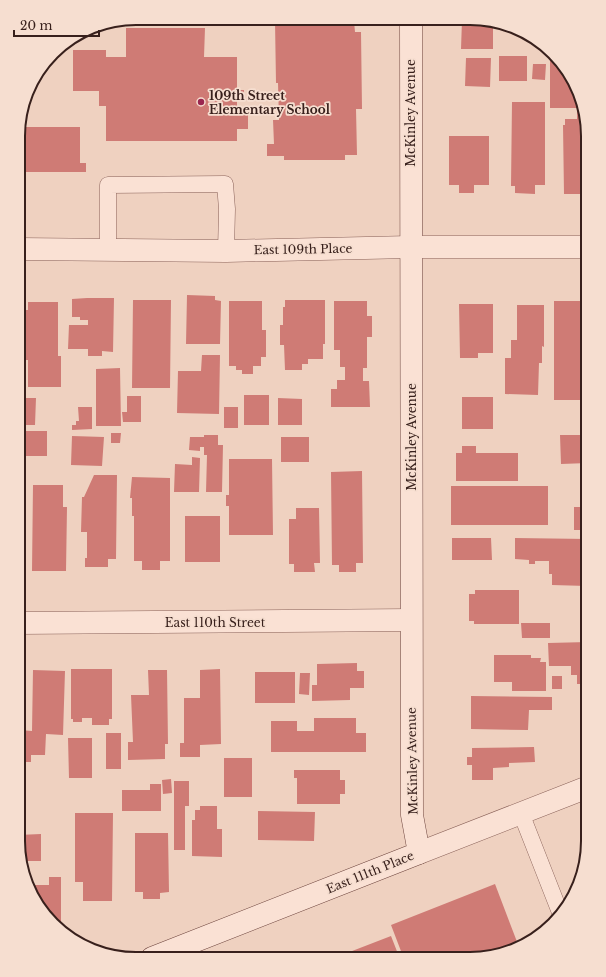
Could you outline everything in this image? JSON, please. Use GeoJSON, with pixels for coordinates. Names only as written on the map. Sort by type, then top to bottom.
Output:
{"type":"FeatureCollection","features":[{"type":"Feature","properties":{"kind":"street","name":"McKinley Avenue"},"geometry":{"type":"LineString","coordinates":[[410,25],[412,815],[419,853]]}},
{"type":"Feature","properties":{"kind":"street","name":"East 109th Place"},"geometry":{"type":"LineString","coordinates":[[25,249],[226,251],[410,247],[581,247]]}},
{"type":"Feature","properties":{"kind":"street","name":"East 110th Street"},"geometry":{"type":"LineString","coordinates":[[25,623],[411,620]]}},
{"type":"Feature","properties":{"kind":"street","name":"East 111th Place"},"geometry":{"type":"LineString","coordinates":[[167,952],[581,790]]}},
{"type":"Feature","properties":{"kind":"lane"},"geometry":{"type":"LineString","coordinates":[[108,250],[108,185],[225,184],[227,210],[226,251]]}},
{"type":"Feature","properties":{"kind":"lane"},"geometry":{"type":"LineString","coordinates":[[521,813],[558,907]]}},
{"type":"Feature","properties":{"kind":"building"},"geometry":{"type":"Polygon","coordinates":[[[275,25],[354,25],[355,32],[361,32],[362,109],[356,109],[357,155],[345,155],[345,160],[284,160],[284,156],[267,156],[267,144],[274,144],[273,120],[279,120],[278,83],[276,83],[275,25]]]}},
{"type":"Feature","properties":{"kind":"building"},"geometry":{"type":"Polygon","coordinates":[[[462,25],[493,28],[493,49],[461,49],[462,25]]]}},
{"type":"Feature","properties":{"kind":"building"},"geometry":{"type":"Polygon","coordinates":[[[126,28],[205,28],[204,57],[237,57],[237,90],[244,90],[244,95],[237,95],[237,109],[248,110],[248,129],[237,129],[237,141],[106,141],[106,106],[99,106],[99,91],[73,91],[73,50],[106,50],[106,57],[126,57],[126,28]]]}},
{"type":"Feature","properties":{"kind":"building"},"geometry":{"type":"Polygon","coordinates":[[[499,56],[527,56],[527,81],[499,81],[499,56]]]}},
{"type":"Feature","properties":{"kind":"building"},"geometry":{"type":"Polygon","coordinates":[[[466,58],[491,58],[490,87],[465,86],[466,58]]]}},
{"type":"Feature","properties":{"kind":"building"},"geometry":{"type":"Polygon","coordinates":[[[550,60],[558,69],[573,94],[575,100],[579,115],[581,136],[581,194],[564,194],[563,125],[565,125],[565,119],[577,119],[577,108],[550,108],[550,60]]]}},
{"type":"Feature","properties":{"kind":"building"},"geometry":{"type":"Polygon","coordinates":[[[533,64],[546,64],[545,80],[532,79],[533,64]]]}},
{"type":"Feature","properties":{"kind":"building"},"geometry":{"type":"Polygon","coordinates":[[[512,102],[545,102],[545,185],[535,185],[535,194],[515,193],[515,186],[511,186],[512,102]]]}},
{"type":"Feature","properties":{"kind":"building"},"geometry":{"type":"Polygon","coordinates":[[[26,127],[80,127],[80,163],[86,163],[86,172],[25,172],[26,127]]]}},
{"type":"Feature","properties":{"kind":"building"},"geometry":{"type":"Polygon","coordinates":[[[449,136],[489,136],[489,185],[474,185],[474,193],[459,193],[459,185],[449,185],[449,136]]]}},
{"type":"Feature","properties":{"kind":"building"},"geometry":{"type":"Polygon","coordinates":[[[187,295],[215,296],[215,300],[221,301],[220,344],[186,344],[187,295]]]}},
{"type":"Feature","properties":{"kind":"building"},"geometry":{"type":"Polygon","coordinates":[[[114,298],[113,352],[102,351],[102,356],[88,356],[88,349],[68,349],[69,325],[88,325],[88,320],[80,320],[80,317],[72,317],[72,299],[114,298]]]}},
{"type":"Feature","properties":{"kind":"building"},"geometry":{"type":"Polygon","coordinates":[[[133,300],[171,300],[170,388],[132,388],[133,300]]]}},
{"type":"Feature","properties":{"kind":"building"},"geometry":{"type":"Polygon","coordinates":[[[285,300],[325,300],[325,344],[323,344],[323,359],[308,359],[308,364],[302,364],[302,370],[285,370],[284,345],[280,345],[280,325],[283,325],[283,307],[285,307],[285,300]]]}},
{"type":"Feature","properties":{"kind":"building"},"geometry":{"type":"Polygon","coordinates":[[[229,301],[262,301],[262,330],[266,330],[266,357],[261,357],[261,366],[253,366],[253,374],[242,374],[242,370],[236,370],[236,366],[229,366],[229,301]]]}},
{"type":"Feature","properties":{"kind":"building"},"geometry":{"type":"Polygon","coordinates":[[[334,301],[367,301],[367,316],[372,316],[372,337],[367,337],[367,368],[363,368],[363,381],[369,381],[370,407],[331,407],[331,389],[337,389],[337,380],[345,380],[345,367],[340,367],[340,350],[334,350],[334,301]]]}},
{"type":"Feature","properties":{"kind":"building"},"geometry":{"type":"Polygon","coordinates":[[[554,301],[581,301],[581,400],[554,400],[554,301]]]}},
{"type":"Feature","properties":{"kind":"building"},"geometry":{"type":"Polygon","coordinates":[[[28,302],[58,302],[58,356],[61,356],[61,387],[28,387],[28,360],[26,360],[26,310],[28,310],[28,302]]]}},
{"type":"Feature","properties":{"kind":"building"},"geometry":{"type":"Polygon","coordinates":[[[459,304],[493,304],[493,353],[478,353],[478,358],[460,358],[459,304]]]}},
{"type":"Feature","properties":{"kind":"building"},"geometry":{"type":"Polygon","coordinates":[[[517,305],[544,305],[544,347],[542,346],[542,363],[539,363],[538,395],[505,394],[505,358],[511,358],[511,340],[517,340],[517,305]]]}},
{"type":"Feature","properties":{"kind":"building"},"geometry":{"type":"Polygon","coordinates":[[[202,355],[220,355],[219,414],[177,413],[178,371],[201,371],[202,355]]]}},
{"type":"Feature","properties":{"kind":"building"},"geometry":{"type":"Polygon","coordinates":[[[120,368],[121,426],[96,426],[96,369],[120,368]]]}},
{"type":"Feature","properties":{"kind":"building"},"geometry":{"type":"Polygon","coordinates":[[[244,395],[269,395],[269,425],[244,425],[244,395]]]}},
{"type":"Feature","properties":{"kind":"building"},"geometry":{"type":"Polygon","coordinates":[[[127,396],[141,396],[141,422],[123,422],[122,412],[127,412],[127,396]]]}},
{"type":"Feature","properties":{"kind":"building"},"geometry":{"type":"Polygon","coordinates":[[[462,397],[493,397],[493,429],[462,429],[462,397]]]}},
{"type":"Feature","properties":{"kind":"building"},"geometry":{"type":"Polygon","coordinates":[[[25,398],[36,398],[35,425],[25,425],[25,398]]]}},
{"type":"Feature","properties":{"kind":"building"},"geometry":{"type":"Polygon","coordinates":[[[278,398],[302,399],[302,425],[278,425],[278,398]]]}},
{"type":"Feature","properties":{"kind":"building"},"geometry":{"type":"Polygon","coordinates":[[[78,407],[92,407],[92,429],[72,430],[72,425],[76,425],[76,421],[79,421],[78,407]]]}},
{"type":"Feature","properties":{"kind":"building"},"geometry":{"type":"Polygon","coordinates":[[[224,407],[238,407],[238,428],[224,428],[224,407]]]}},
{"type":"Feature","properties":{"kind":"building"},"geometry":{"type":"Polygon","coordinates":[[[25,431],[47,431],[47,456],[25,456],[25,431]]]}},
{"type":"Feature","properties":{"kind":"building"},"geometry":{"type":"Polygon","coordinates":[[[111,433],[121,433],[120,443],[111,443],[111,433]]]}},
{"type":"Feature","properties":{"kind":"building"},"geometry":{"type":"Polygon","coordinates":[[[204,435],[218,435],[218,445],[223,445],[222,492],[206,492],[207,455],[204,455],[204,447],[200,447],[200,451],[189,450],[190,437],[204,437],[204,435]]]}},
{"type":"Feature","properties":{"kind":"building"},"geometry":{"type":"Polygon","coordinates":[[[560,435],[581,435],[581,463],[561,464],[560,435]]]}},
{"type":"Feature","properties":{"kind":"building"},"geometry":{"type":"Polygon","coordinates":[[[72,436],[104,437],[102,466],[71,465],[72,436]]]}},
{"type":"Feature","properties":{"kind":"building"},"geometry":{"type":"Polygon","coordinates":[[[281,437],[309,437],[309,462],[281,462],[281,437]]]}},
{"type":"Feature","properties":{"kind":"building"},"geometry":{"type":"Polygon","coordinates":[[[462,446],[476,446],[476,453],[518,453],[518,481],[456,481],[456,453],[462,453],[462,446]]]}},
{"type":"Feature","properties":{"kind":"building"},"geometry":{"type":"Polygon","coordinates":[[[192,457],[200,458],[199,492],[174,492],[175,464],[192,465],[192,457]]]}},
{"type":"Feature","properties":{"kind":"building"},"geometry":{"type":"Polygon","coordinates":[[[229,459],[272,459],[273,535],[229,535],[229,506],[226,506],[226,495],[229,495],[229,459]]]}},
{"type":"Feature","properties":{"kind":"building"},"geometry":{"type":"Polygon","coordinates":[[[362,471],[363,563],[356,563],[356,572],[339,572],[339,565],[332,565],[331,472],[362,471]]]}},
{"type":"Feature","properties":{"kind":"building"},"geometry":{"type":"Polygon","coordinates":[[[94,475],[117,475],[116,559],[108,559],[108,567],[85,567],[85,558],[87,558],[87,532],[81,532],[82,497],[84,497],[94,475]]]}},
{"type":"Feature","properties":{"kind":"building"},"geometry":{"type":"Polygon","coordinates":[[[132,477],[170,478],[170,561],[160,561],[160,570],[142,570],[142,561],[134,561],[134,516],[132,516],[132,498],[130,498],[132,477]]]}},
{"type":"Feature","properties":{"kind":"building"},"geometry":{"type":"Polygon","coordinates":[[[33,485],[63,485],[63,507],[67,507],[66,571],[32,571],[33,485]]]}},
{"type":"Feature","properties":{"kind":"building"},"geometry":{"type":"Polygon","coordinates":[[[451,486],[548,486],[548,525],[451,525],[451,486]]]}},
{"type":"Feature","properties":{"kind":"building"},"geometry":{"type":"Polygon","coordinates":[[[574,507],[581,507],[581,530],[574,530],[574,507]]]}},
{"type":"Feature","properties":{"kind":"building"},"geometry":{"type":"Polygon","coordinates":[[[296,508],[319,508],[320,563],[314,563],[315,572],[294,572],[294,564],[289,564],[289,519],[296,519],[296,508]]]}},
{"type":"Feature","properties":{"kind":"building"},"geometry":{"type":"Polygon","coordinates":[[[185,516],[220,516],[220,562],[185,562],[185,516]]]}},
{"type":"Feature","properties":{"kind":"building"},"geometry":{"type":"Polygon","coordinates":[[[452,538],[491,538],[492,560],[452,560],[452,538]]]}},
{"type":"Feature","properties":{"kind":"building"},"geometry":{"type":"Polygon","coordinates":[[[515,538],[581,539],[581,586],[552,585],[552,574],[549,574],[549,561],[535,561],[535,564],[529,564],[529,560],[515,559],[515,538]]]}},
{"type":"Feature","properties":{"kind":"building"},"geometry":{"type":"Polygon","coordinates":[[[475,590],[519,590],[519,624],[474,624],[474,621],[469,621],[469,594],[475,594],[475,590]]]}},
{"type":"Feature","properties":{"kind":"building"},"geometry":{"type":"Polygon","coordinates":[[[521,623],[550,623],[550,638],[522,638],[521,623]]]}},
{"type":"Feature","properties":{"kind":"building"},"geometry":{"type":"Polygon","coordinates":[[[581,642],[581,684],[577,684],[577,675],[571,675],[571,666],[549,666],[548,643],[581,642]]]}},
{"type":"Feature","properties":{"kind":"building"},"geometry":{"type":"Polygon","coordinates":[[[494,655],[531,655],[531,658],[541,658],[540,662],[546,662],[546,691],[512,691],[512,682],[494,682],[494,655]]]}},
{"type":"Feature","properties":{"kind":"building"},"geometry":{"type":"Polygon","coordinates":[[[357,663],[357,671],[364,671],[364,688],[350,688],[350,700],[312,701],[312,685],[317,685],[317,664],[357,663]]]}},
{"type":"Feature","properties":{"kind":"building"},"geometry":{"type":"Polygon","coordinates":[[[71,669],[112,669],[112,719],[109,719],[109,725],[92,725],[92,718],[82,718],[82,722],[73,722],[73,719],[71,719],[71,669]]]}},
{"type":"Feature","properties":{"kind":"building"},"geometry":{"type":"Polygon","coordinates":[[[220,669],[221,744],[200,745],[200,757],[180,757],[180,743],[184,743],[184,698],[200,698],[200,670],[220,669]]]}},
{"type":"Feature","properties":{"kind":"building"},"geometry":{"type":"Polygon","coordinates":[[[33,670],[65,671],[63,735],[46,734],[45,755],[31,755],[31,762],[25,762],[25,730],[32,731],[33,670]]]}},
{"type":"Feature","properties":{"kind":"building"},"geometry":{"type":"Polygon","coordinates":[[[148,670],[167,670],[168,744],[165,744],[165,759],[128,760],[128,742],[133,742],[131,695],[149,695],[148,670]]]}},
{"type":"Feature","properties":{"kind":"building"},"geometry":{"type":"Polygon","coordinates":[[[255,672],[295,672],[295,703],[255,703],[255,672]]]}},
{"type":"Feature","properties":{"kind":"building"},"geometry":{"type":"Polygon","coordinates":[[[300,673],[310,673],[309,695],[299,694],[300,673]]]}},
{"type":"Feature","properties":{"kind":"building"},"geometry":{"type":"Polygon","coordinates":[[[552,676],[562,676],[562,689],[552,689],[552,676]]]}},
{"type":"Feature","properties":{"kind":"building"},"geometry":{"type":"Polygon","coordinates":[[[471,696],[552,697],[552,710],[529,710],[528,730],[471,729],[471,696]]]}},
{"type":"Feature","properties":{"kind":"building"},"geometry":{"type":"Polygon","coordinates":[[[314,718],[356,718],[356,733],[366,733],[366,752],[271,752],[271,721],[297,721],[297,731],[314,731],[314,718]]]}},
{"type":"Feature","properties":{"kind":"building"},"geometry":{"type":"Polygon","coordinates":[[[106,733],[121,733],[121,769],[106,769],[106,733]]]}},
{"type":"Feature","properties":{"kind":"building"},"geometry":{"type":"Polygon","coordinates":[[[68,738],[92,738],[92,778],[69,778],[68,738]]]}},
{"type":"Feature","properties":{"kind":"building"},"geometry":{"type":"Polygon","coordinates":[[[534,747],[535,762],[509,763],[509,767],[493,768],[493,780],[472,780],[472,765],[467,765],[467,757],[472,757],[472,748],[534,747]]]}},
{"type":"Feature","properties":{"kind":"building"},"geometry":{"type":"Polygon","coordinates":[[[224,758],[252,758],[252,797],[224,797],[224,758]]]}},
{"type":"Feature","properties":{"kind":"building"},"geometry":{"type":"Polygon","coordinates":[[[294,770],[340,770],[340,780],[345,780],[345,794],[340,794],[340,804],[297,804],[297,778],[294,778],[294,770]]]}},
{"type":"Feature","properties":{"kind":"building"},"geometry":{"type":"Polygon","coordinates":[[[171,779],[172,793],[163,794],[162,780],[171,779]]]}},
{"type":"Feature","properties":{"kind":"building"},"geometry":{"type":"Polygon","coordinates":[[[174,781],[189,781],[189,806],[185,806],[185,850],[174,850],[174,781]]]}},
{"type":"Feature","properties":{"kind":"building"},"geometry":{"type":"Polygon","coordinates":[[[150,784],[161,784],[161,811],[122,811],[122,790],[150,790],[150,784]]]}},
{"type":"Feature","properties":{"kind":"building"},"geometry":{"type":"Polygon","coordinates":[[[200,806],[217,806],[217,829],[222,829],[222,857],[192,856],[192,820],[195,820],[195,810],[200,810],[200,806]]]}},
{"type":"Feature","properties":{"kind":"building"},"geometry":{"type":"Polygon","coordinates":[[[258,811],[315,812],[314,841],[258,840],[258,811]]]}},
{"type":"Feature","properties":{"kind":"building"},"geometry":{"type":"Polygon","coordinates":[[[75,813],[113,813],[112,901],[83,901],[83,882],[75,882],[75,813]]]}},
{"type":"Feature","properties":{"kind":"building"},"geometry":{"type":"Polygon","coordinates":[[[135,833],[168,833],[169,892],[160,893],[160,899],[143,899],[143,892],[135,892],[135,833]]]}},
{"type":"Feature","properties":{"kind":"building"},"geometry":{"type":"Polygon","coordinates":[[[41,834],[41,861],[27,861],[25,835],[41,834]]]}},
{"type":"Feature","properties":{"kind":"building"},"geometry":{"type":"Polygon","coordinates":[[[49,877],[61,877],[61,922],[48,908],[34,885],[49,885],[49,877]]]}},
{"type":"Feature","properties":{"kind":"building"},"geometry":{"type":"Polygon","coordinates":[[[495,884],[517,941],[499,948],[484,951],[401,952],[391,925],[495,884]]]}},
{"type":"Feature","properties":{"kind":"building"},"geometry":{"type":"Polygon","coordinates":[[[391,936],[397,952],[350,952],[391,936]]]}},
{"type":"Feature","properties":{"kind":"place","name":"109th Street Elementary School"},"geometry":{"type":"Point","coordinates":[201,102]}}]}
